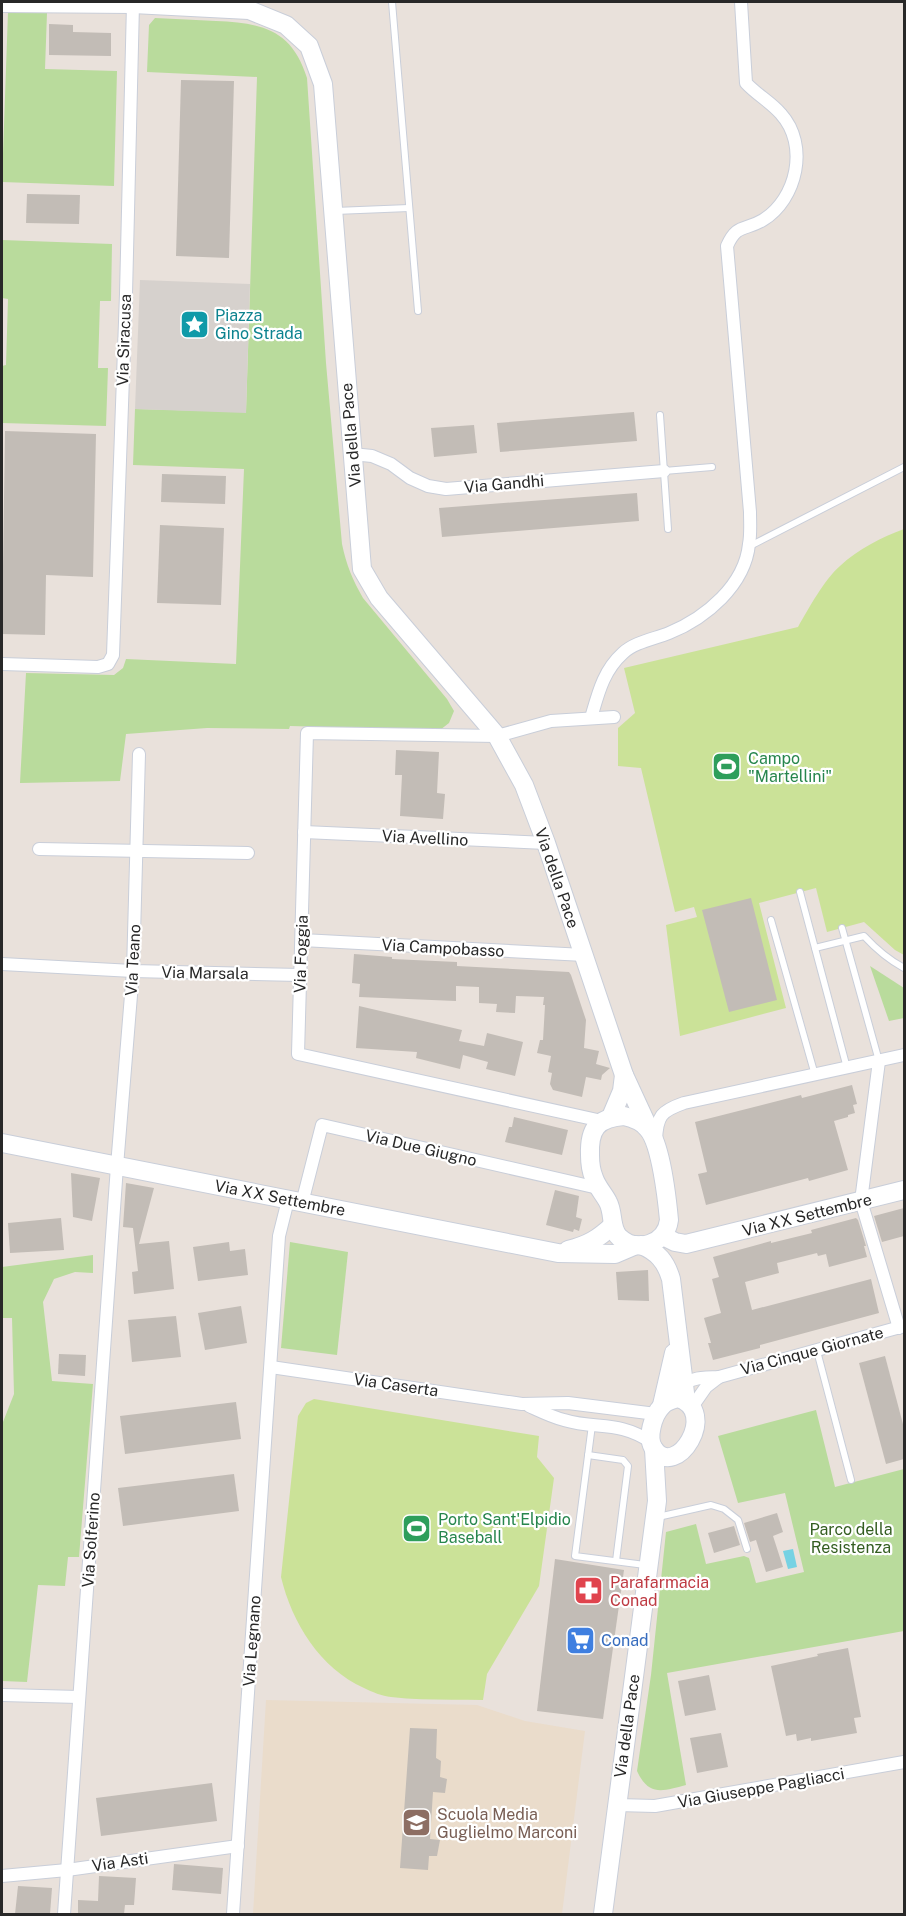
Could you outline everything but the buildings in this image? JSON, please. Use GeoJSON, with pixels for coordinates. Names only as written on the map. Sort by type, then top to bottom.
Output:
{"type":"FeatureCollection","features":[{"type":"Feature","properties":{"kind":"street"},"geometry":{"type":"LineString","coordinates":[[591,718],[601,682],[612,664],[625,651],[671,632],[694,620],[719,602],[738,579],[749,546],[750,512],[727,246],[732,235],[741,228],[763,220],[781,204],[793,184],[797,160],[794,137],[783,115],[746,83],[741,2]]}},
{"type":"Feature","properties":{"kind":"street","name":"Via della Pace"},"geometry":{"type":"LineString","coordinates":[[2,3],[133,4],[249,10],[286,25],[309,46],[323,84],[362,569],[379,598],[497,736],[524,786],[546,843],[624,1075],[652,1135],[668,1207]]}},
{"type":"Feature","properties":{"kind":"street","name":"Via Siracusa"},"geometry":{"type":"LineString","coordinates":[[2,664],[98,668],[108,664],[113,656],[133,4]]}},
{"type":"Feature","properties":{"kind":"street","name":"Via Gandhi"},"geometry":{"type":"LineString","coordinates":[[352,454],[372,456],[391,464],[410,478],[428,486],[446,489],[664,471]]}},
{"type":"Feature","properties":{"kind":"street"},"geometry":{"type":"LineString","coordinates":[[497,736],[551,721],[614,717]]}},
{"type":"Feature","properties":{"kind":"street","name":"Via Foggia"},"geometry":{"type":"LineString","coordinates":[[497,736],[307,733],[298,1054],[606,1119]]}},
{"type":"Feature","properties":{"kind":"street","name":"Via Teano"},"geometry":{"type":"LineString","coordinates":[[117,1166],[133,971],[139,754]]}},
{"type":"Feature","properties":{"kind":"street","name":"Via Avellino"},"geometry":{"type":"LineString","coordinates":[[304,832],[546,843]]}},
{"type":"Feature","properties":{"kind":"street"},"geometry":{"type":"LineString","coordinates":[[39,849],[248,853]]}},
{"type":"Feature","properties":{"kind":"street","name":"Via Campobasso"},"geometry":{"type":"LineString","coordinates":[[302,940],[584,955]]}},
{"type":"Feature","properties":{"kind":"street","name":"Via Marsala"},"geometry":{"type":"LineString","coordinates":[[2,964],[133,971],[300,975]]}},
{"type":"Feature","properties":{"kind":"street"},"geometry":{"type":"LineString","coordinates":[[606,1119],[624,1116],[635,1119],[652,1135],[659,1118],[668,1109],[684,1103],[904,1055]]}},
{"type":"Feature","properties":{"kind":"street"},"geometry":{"type":"LineString","coordinates":[[879,1061],[861,1201],[902,1327]]}},
{"type":"Feature","properties":{"kind":"street"},"geometry":{"type":"LineString","coordinates":[[624,1075],[622,1091],[606,1119],[592,1134],[590,1144],[592,1174],[598,1188],[609,1203],[617,1235],[621,1239],[650,1249],[672,1271]]}},
{"type":"Feature","properties":{"kind":"street","name":"Via Due Giugno"},"geometry":{"type":"LineString","coordinates":[[295,1201],[322,1125],[598,1188]]}},
{"type":"Feature","properties":{"kind":"street","name":"Via XX Settembre"},"geometry":{"type":"LineString","coordinates":[[2,1143],[558,1253],[615,1254],[655,1242],[662,1237],[686,1244],[709,1240],[904,1190]]}},
{"type":"Feature","properties":{"kind":"street","name":"Via Solferino"},"geometry":{"type":"LineString","coordinates":[[64,1914],[117,1166]]}},
{"type":"Feature","properties":{"kind":"street","name":"Via Legnano"},"geometry":{"type":"LineString","coordinates":[[233,1914],[279,1236],[295,1201]]}},
{"type":"Feature","properties":{"kind":"street"},"geometry":{"type":"LineString","coordinates":[[668,1207],[668,1225],[662,1237],[672,1271],[678,1337],[675,1402],[652,1428],[652,1446],[666,1457],[673,1457],[681,1453],[687,1446],[695,1427],[695,1414],[675,1402]]}},
{"type":"Feature","properties":{"kind":"street"},"geometry":{"type":"LineString","coordinates":[[668,1207],[675,1226],[679,1230],[694,1237],[709,1240]]}},
{"type":"Feature","properties":{"kind":"street","name":"Via XX Settembre"},"geometry":{"type":"LineString","coordinates":[[558,1253],[587,1245],[613,1225]]}},
{"type":"Feature","properties":{"kind":"street"},"geometry":{"type":"LineString","coordinates":[[672,1271],[686,1244]]}},
{"type":"Feature","properties":{"kind":"street","name":"Via Cinque Giornate"},"geometry":{"type":"LineString","coordinates":[[675,1402],[703,1377],[719,1377],[902,1327]]}},
{"type":"Feature","properties":{"kind":"street"},"geometry":{"type":"LineString","coordinates":[[675,1402],[678,1337]]}},
{"type":"Feature","properties":{"kind":"street","name":"Via Caserta"},"geometry":{"type":"LineString","coordinates":[[271,1367],[522,1404],[675,1402]]}},
{"type":"Feature","properties":{"kind":"street","name":"Via Cinque Giornate"},"geometry":{"type":"LineString","coordinates":[[675,1402],[706,1387],[719,1377]]}},
{"type":"Feature","properties":{"kind":"street","name":"Via Caserta"},"geometry":{"type":"LineString","coordinates":[[522,1404],[565,1421],[622,1428],[638,1433],[652,1446]]}},
{"type":"Feature","properties":{"kind":"street","name":"Via della Pace"},"geometry":{"type":"LineString","coordinates":[[652,1446],[656,1509]]}},
{"type":"Feature","properties":{"kind":"street","name":"Via della Pace"},"geometry":{"type":"LineString","coordinates":[[603,1914],[656,1509],[668,1474],[681,1453]]}},
{"type":"Feature","properties":{"kind":"street"},"geometry":{"type":"LineString","coordinates":[[2,1695],[79,1697]]}},
{"type":"Feature","properties":{"kind":"street","name":"Via Giuseppe Pagliacci"},"geometry":{"type":"LineString","coordinates":[[617,1805],[655,1806],[904,1762]]}},
{"type":"Feature","properties":{"kind":"street","name":"Via Asti"},"geometry":{"type":"LineString","coordinates":[[2,1876],[238,1846]]}},
{"type":"Feature","properties":{"kind":"lane"},"geometry":{"type":"LineString","coordinates":[[392,2],[418,311]]}},
{"type":"Feature","properties":{"kind":"lane"},"geometry":{"type":"LineString","coordinates":[[333,212],[409,208]]}},
{"type":"Feature","properties":{"kind":"lane"},"geometry":{"type":"LineString","coordinates":[[660,415],[668,529]]}},
{"type":"Feature","properties":{"kind":"lane"},"geometry":{"type":"LineString","coordinates":[[749,546],[904,466]]}},
{"type":"Feature","properties":{"kind":"lane","name":"Via Gandhi"},"geometry":{"type":"LineString","coordinates":[[664,471],[712,467]]}},
{"type":"Feature","properties":{"kind":"lane"},"geometry":{"type":"LineString","coordinates":[[800,892],[847,1068]]}},
{"type":"Feature","properties":{"kind":"lane"},"geometry":{"type":"LineString","coordinates":[[771,920],[815,1075]]}},
{"type":"Feature","properties":{"kind":"lane"},"geometry":{"type":"LineString","coordinates":[[842,928],[879,1061]]}},
{"type":"Feature","properties":{"kind":"lane"},"geometry":{"type":"LineString","coordinates":[[815,948],[864,936],[885,956],[904,968]]}},
{"type":"Feature","properties":{"kind":"lane"},"geometry":{"type":"LineString","coordinates":[[817,1350],[851,1480]]}},
{"type":"Feature","properties":{"kind":"lane"},"geometry":{"type":"LineString","coordinates":[[592,1424],[575,1556],[648,1566]]}},
{"type":"Feature","properties":{"kind":"lane"},"geometry":{"type":"LineString","coordinates":[[588,1455],[623,1460],[628,1466],[616,1561]]}},
{"type":"Feature","properties":{"kind":"lane"},"geometry":{"type":"LineString","coordinates":[[656,1509],[711,1505],[724,1509],[738,1520],[747,1549]]}},
{"type":"Feature","properties":{"kind":"shaded area","name":"Piazza Gino Strada"},"geometry":{"type":"Polygon","coordinates":[[[140,280],[250,284],[246,413],[135,409],[140,280]]]}},
{"type":"Feature","properties":{"kind":"shaded area","name":"Scuola Media Guglielmo Marconi"},"geometry":{"type":"Polygon","coordinates":[[[266,1700],[477,1705],[525,1721],[585,1731],[562,1914],[253,1914],[266,1700]]]}},
{"type":"Feature","properties":{"kind":"green space"},"geometry":{"type":"Polygon","coordinates":[[[8,12],[47,13],[45,69],[117,71],[114,186],[2,182],[8,12]]]}},
{"type":"Feature","properties":{"kind":"green space"},"geometry":{"type":"Polygon","coordinates":[[[155,18],[233,22],[261,27],[284,39],[301,62],[307,78],[326,363],[342,544],[350,572],[363,598],[447,699],[454,711],[449,723],[440,730],[290,726],[289,729],[207,728],[126,734],[120,781],[20,783],[26,673],[114,675],[123,668],[126,659],[236,664],[244,469],[133,465],[135,409],[246,412],[257,77],[147,72],[149,25],[155,18]]]}},
{"type":"Feature","properties":{"kind":"green space"},"geometry":{"type":"Polygon","coordinates":[[[2,240],[112,244],[111,301],[100,301],[98,368],[108,368],[106,426],[2,423],[2,366],[6,365],[8,299],[2,298],[2,240]]]}},
{"type":"Feature","properties":{"kind":"green space"},"geometry":{"type":"Polygon","coordinates":[[[904,529],[904,955],[895,950],[864,922],[827,932],[816,888],[759,903],[786,1008],[680,1036],[666,925],[697,917],[694,907],[675,912],[641,768],[618,766],[618,728],[635,713],[624,668],[798,627],[823,586],[840,566],[870,544],[904,529]]]}},
{"type":"Feature","properties":{"kind":"green space"},"geometry":{"type":"Polygon","coordinates":[[[870,966],[904,988],[904,1018],[889,1021],[870,966]]]}},
{"type":"Feature","properties":{"kind":"green space"},"geometry":{"type":"Polygon","coordinates":[[[290,1242],[348,1252],[337,1355],[281,1348],[290,1242]]]}},
{"type":"Feature","properties":{"kind":"green space"},"geometry":{"type":"Polygon","coordinates":[[[93,1255],[93,1273],[75,1272],[54,1279],[43,1302],[52,1381],[93,1384],[79,1557],[68,1557],[65,1586],[38,1585],[27,1682],[2,1681],[3,1422],[14,1394],[12,1318],[2,1318],[2,1267],[93,1255]]]}},
{"type":"Feature","properties":{"kind":"green space","name":"Porto Sant'Elpidio Baseball"},"geometry":{"type":"Polygon","coordinates":[[[314,1399],[539,1436],[537,1457],[554,1478],[539,1586],[487,1674],[483,1700],[402,1698],[374,1692],[334,1669],[321,1656],[300,1627],[281,1577],[298,1416],[306,1403],[314,1399]]]}},
{"type":"Feature","properties":{"kind":"green space","name":"Parco della Resistenza"},"geometry":{"type":"Polygon","coordinates":[[[816,1410],[835,1487],[904,1469],[904,1631],[667,1673],[686,1785],[664,1790],[652,1788],[646,1785],[637,1771],[651,1675],[666,1532],[696,1524],[706,1564],[744,1556],[749,1558],[756,1583],[804,1572],[785,1493],[738,1503],[718,1436],[816,1410]]]}},
{"type":"Feature","properties":{"kind":"water"},"geometry":{"type":"Polygon","coordinates":[[[793,1549],[797,1567],[788,1569],[783,1551],[793,1549]]]}},
{"type":"Feature","properties":{"kind":"place","name":"Piazza Gino Strada"},"geometry":{"type":"Point","coordinates":[194,324]}},
{"type":"Feature","properties":{"kind":"place","name":"Campo \"Martellini\""},"geometry":{"type":"Point","coordinates":[727,767]}},
{"type":"Feature","properties":{"kind":"place","name":"Porto Sant'Elpidio Baseball"},"geometry":{"type":"Point","coordinates":[417,1528]}},
{"type":"Feature","properties":{"kind":"place","name":"Parafarmacia Conad"},"geometry":{"type":"Point","coordinates":[589,1591]}},
{"type":"Feature","properties":{"kind":"place","name":"Conad"},"geometry":{"type":"Point","coordinates":[580,1640]}},
{"type":"Feature","properties":{"kind":"place","name":"Scuola Media Guglielmo Marconi"},"geometry":{"type":"Point","coordinates":[416,1823]}}]}
